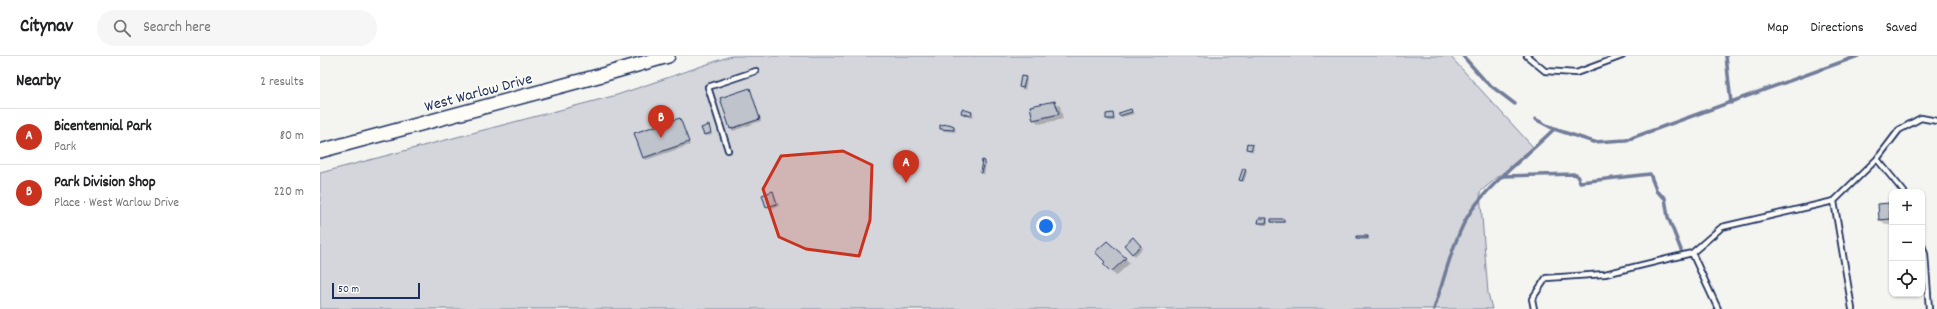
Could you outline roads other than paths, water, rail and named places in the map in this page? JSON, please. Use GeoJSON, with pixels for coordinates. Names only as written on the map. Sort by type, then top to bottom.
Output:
{"type":"FeatureCollection","features":[{"type":"Feature","properties":{"kind":"street","name":"West Warlow Drive"},"geometry":{"type":"LineString","coordinates":[[320,150],[668,56]]}},
{"type":"Feature","properties":{"kind":"lane"},"geometry":{"type":"LineString","coordinates":[[1527,56],[1545,71],[1576,73],[1619,57]]}},
{"type":"Feature","properties":{"kind":"lane"},"geometry":{"type":"LineString","coordinates":[[728,150],[708,87],[756,71]]}},
{"type":"Feature","properties":{"kind":"lane"},"geometry":{"type":"LineString","coordinates":[[1534,309],[1532,299],[1546,278],[1605,274],[1692,253],[1722,227],[1834,201],[1877,159],[1899,130],[1921,118],[1937,121]]}},
{"type":"Feature","properties":{"kind":"lane"},"geometry":{"type":"LineString","coordinates":[[1877,159],[1902,189]]}},
{"type":"Feature","properties":{"kind":"lane"},"geometry":{"type":"LineString","coordinates":[[1834,201],[1852,309]]}},
{"type":"Feature","properties":{"kind":"lane"},"geometry":{"type":"LineString","coordinates":[[1692,253],[1718,309]]}},
{"type":"Feature","properties":{"kind":"lane"},"geometry":{"type":"LineString","coordinates":[[1925,254],[1929,309]]}},
{"type":"Feature","properties":{"kind":"waterway"},"geometry":{"type":"LineString","coordinates":[[1463,56],[1486,82],[1515,104]]}},
{"type":"Feature","properties":{"kind":"waterway"},"geometry":{"type":"LineString","coordinates":[[1726,56],[1731,103]]}},
{"type":"Feature","properties":{"kind":"waterway"},"geometry":{"type":"LineString","coordinates":[[1535,119],[1554,129],[1594,142],[1626,140],[1858,56]]}},
{"type":"Feature","properties":{"kind":"waterway"},"geometry":{"type":"LineString","coordinates":[[1434,309],[1454,245],[1471,211],[1489,189],[1554,129]]}},
{"type":"Feature","properties":{"kind":"waterway"},"geometry":{"type":"LineString","coordinates":[[1503,176],[1576,174],[1580,182],[1650,174],[1657,192],[1665,198],[1668,217],[1681,250]]}},
{"type":"Feature","properties":{"kind":"place","name":"Park Division Shop"},"geometry":{"type":"Point","coordinates":[661,138]}},
{"type":"Feature","properties":{"kind":"place","name":"Bicentennial Park"},"geometry":{"type":"Point","coordinates":[906,183]}}]}
